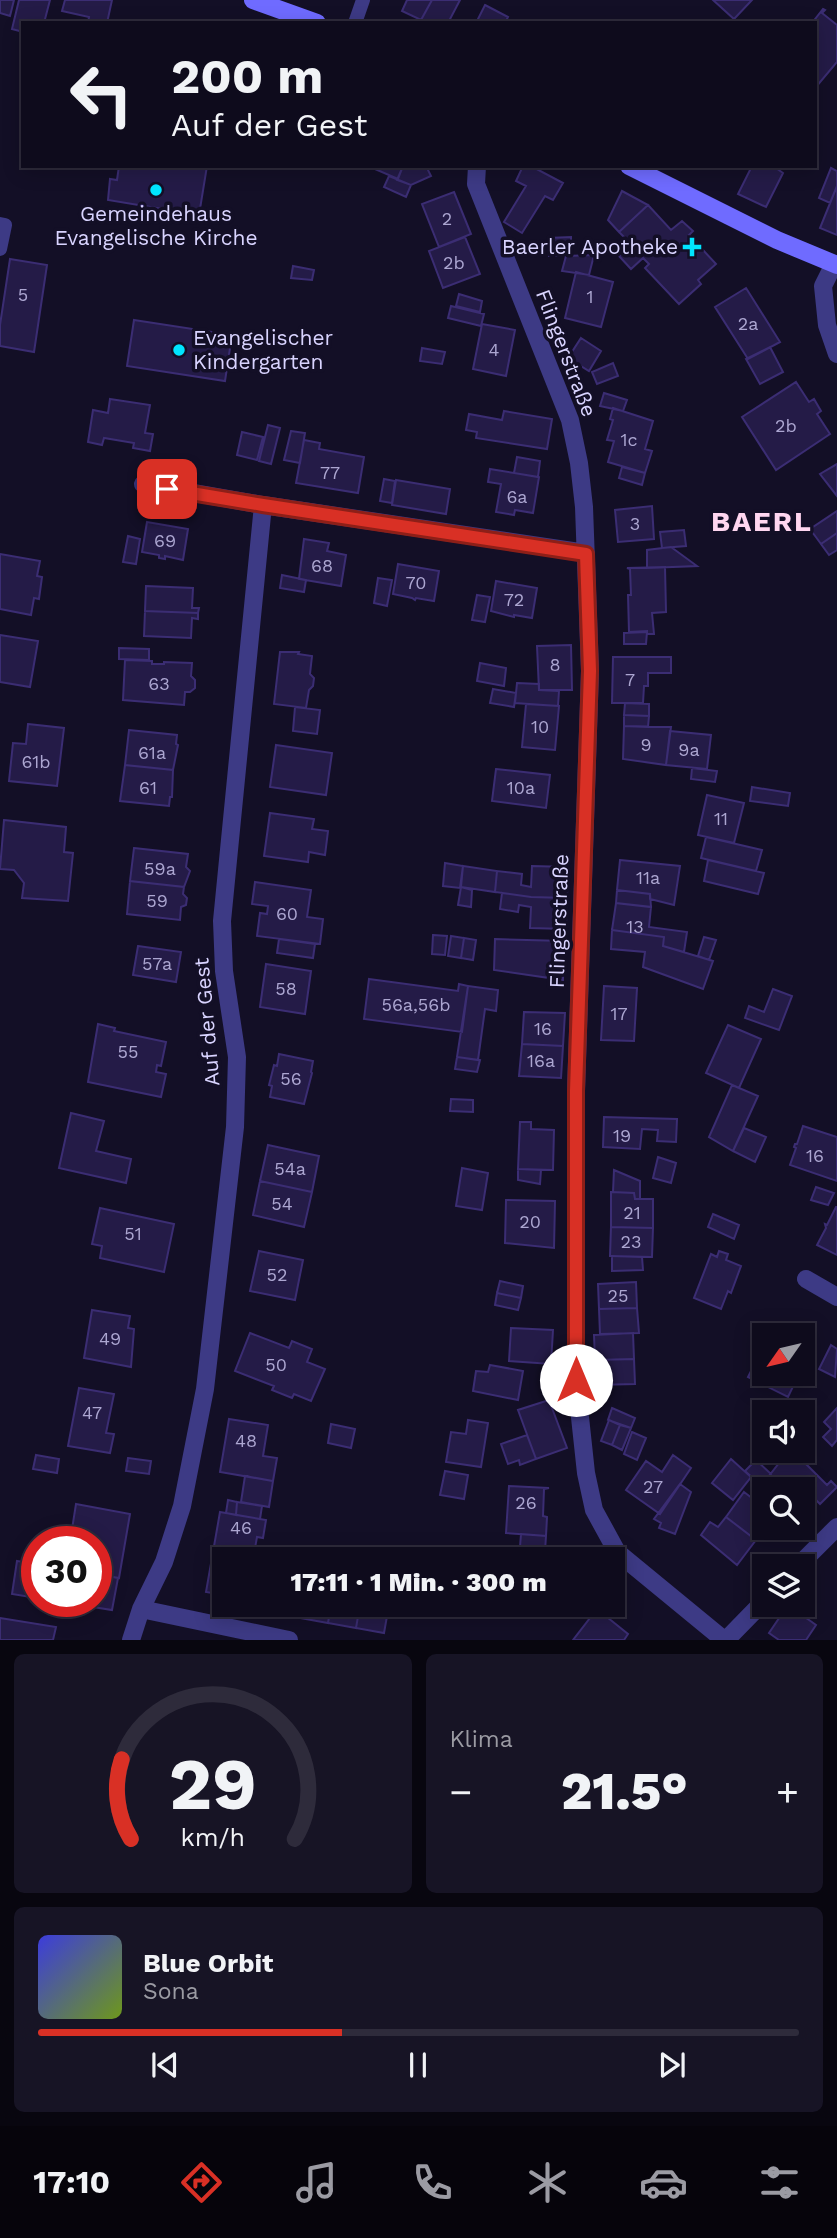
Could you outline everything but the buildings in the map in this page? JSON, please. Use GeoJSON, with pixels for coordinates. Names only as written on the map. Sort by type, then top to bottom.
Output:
{"type":"FeatureCollection","features":[{"type":"Feature","properties":{"kind":"main road"},"geometry":{"type":"LineString","coordinates":[[253,0],[311,21]]}},
{"type":"Feature","properties":{"kind":"main road"},"geometry":{"type":"LineString","coordinates":[[633,168],[777,240],[836,265]]}},
{"type":"Feature","properties":{"kind":"street","name":"Flingerstraße"},"geometry":{"type":"LineString","coordinates":[[477,168],[476,184],[570,420],[579,463],[586,554],[590,671],[576,1091],[576,1380],[586,1473],[594,1510],[617,1552],[725,1640]]}},
{"type":"Feature","properties":{"kind":"street"},"geometry":{"type":"LineString","coordinates":[[836,265],[824,286],[827,325],[837,354]]}},
{"type":"Feature","properties":{"kind":"street"},"geometry":{"type":"LineString","coordinates":[[143,484],[586,554]]}},
{"type":"Feature","properties":{"kind":"street","name":"Auf der Gest"},"geometry":{"type":"LineString","coordinates":[[131,1640],[141,1609],[164,1563],[182,1506],[205,1389],[235,1127],[237,1057],[224,971],[222,921],[263,505]]}},
{"type":"Feature","properties":{"kind":"street"},"geometry":{"type":"LineString","coordinates":[[806,1279],[837,1297]]}},
{"type":"Feature","properties":{"kind":"street"},"geometry":{"type":"LineString","coordinates":[[810,1554],[837,1527]]}},
{"type":"Feature","properties":{"kind":"street"},"geometry":{"type":"LineString","coordinates":[[141,1609],[289,1640]]}},
{"type":"Feature","properties":{"kind":"street"},"geometry":{"type":"LineString","coordinates":[[725,1640],[752,1613]]}},
{"type":"Feature","properties":{"kind":"lane"},"geometry":{"type":"LineString","coordinates":[[356,21],[363,0]]}},
{"type":"Feature","properties":{"kind":"lane"},"geometry":{"type":"LineString","coordinates":[[0,224],[5,225],[0,249]]}},
{"type":"Feature","properties":{"kind":"place","name":"Gemeindehaus Evangelische Kirche"},"geometry":{"type":"Point","coordinates":[156,190]}},
{"type":"Feature","properties":{"kind":"place","name":"Baerler Apotheke"},"geometry":{"type":"Point","coordinates":[692,247]}},
{"type":"Feature","properties":{"kind":"place","name":"Evangelischer Kindergarten"},"geometry":{"type":"Point","coordinates":[179,350]}},
{"type":"Feature","properties":{"kind":"district","name":"BAERL"},"geometry":{"type":"Point","coordinates":[762,521]}},
{"type":"Feature","properties":{"kind":"route"},"geometry":{"type":"LineString","coordinates":[[167,489],[586,554],[590,671],[576,1091],[576,1380]]}}]}
